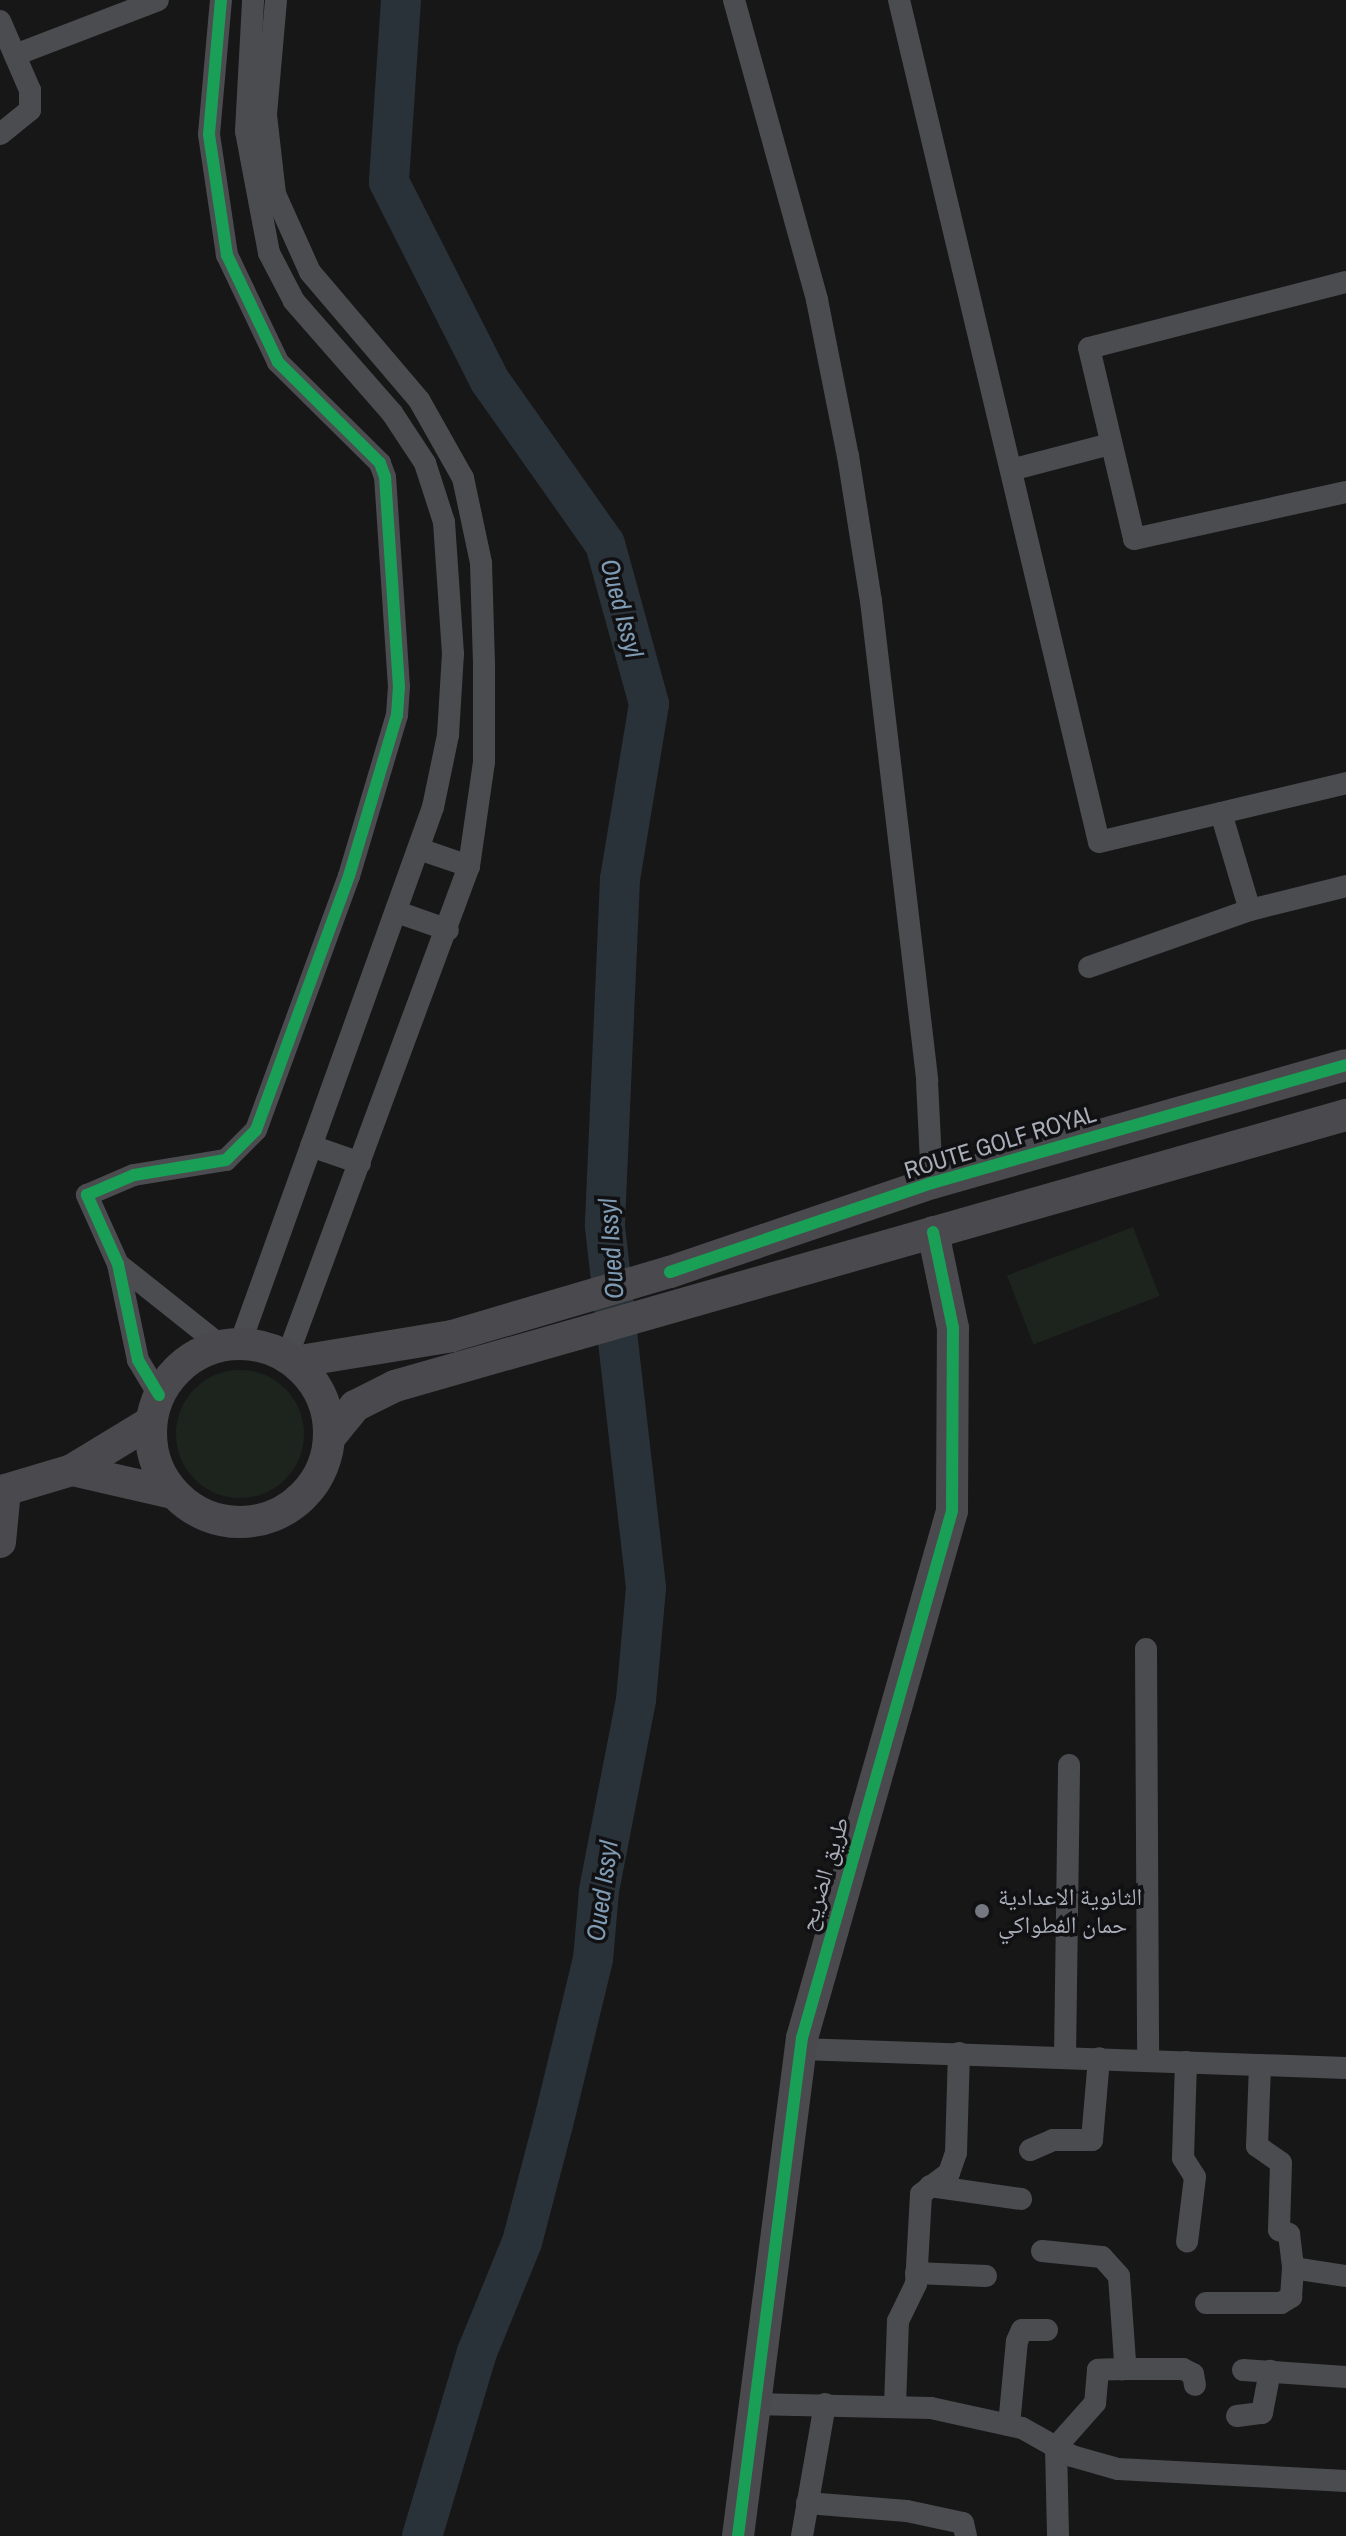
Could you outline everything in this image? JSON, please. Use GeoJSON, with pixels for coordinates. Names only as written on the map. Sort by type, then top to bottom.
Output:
{"type":"FeatureCollection","features":[{"type":"Feature","properties":{"kind":"street"},"geometry":{"type":"LineString","coordinates":[[15,55],[158,0]]}},
{"type":"Feature","properties":{"kind":"street"},"geometry":{"type":"LineString","coordinates":[[173,1493],[155,1460],[155,1408],[138,1360],[118,1264],[87,1195],[134,1175],[226,1160],[256,1130],[349,876],[397,715],[385,477],[380,463],[278,362],[227,255],[209,134],[221,0]]}},
{"type":"Feature","properties":{"kind":"street"},"geometry":{"type":"LineString","coordinates":[[0,1542],[3,1491],[72,1470],[155,1408],[184,1363],[231,1345],[311,1146],[397,912],[439,787],[451,708],[444,522],[418,449],[294,301],[269,253],[246,131],[253,0]]}},
{"type":"Feature","properties":{"kind":"street"},"geometry":{"type":"LineString","coordinates":[[276,0],[266,115],[285,223],[329,299],[432,418],[474,511],[485,721],[480,806],[469,866],[290,1359]]}},
{"type":"Feature","properties":{"kind":"street"},"geometry":{"type":"LineString","coordinates":[[734,0],[817,300],[848,456],[871,601],[927,1081],[932,1183]]}},
{"type":"Feature","properties":{"kind":"street"},"geometry":{"type":"LineString","coordinates":[[899,0],[1099,842],[1346,783]]}},
{"type":"Feature","properties":{"kind":"street"},"geometry":{"type":"LineString","coordinates":[[0,21],[30,90],[30,110],[0,134]]}},
{"type":"Feature","properties":{"kind":"street"},"geometry":{"type":"LineString","coordinates":[[1346,282],[1089,348],[1134,539],[1346,492]]}},
{"type":"Feature","properties":{"kind":"street"},"geometry":{"type":"LineString","coordinates":[[1011,470],[1110,444]]}},
{"type":"Feature","properties":{"kind":"street"},"geometry":{"type":"LineString","coordinates":[[1221,813],[1250,910]]}},
{"type":"Feature","properties":{"kind":"street"},"geometry":{"type":"LineString","coordinates":[[419,849],[469,866]]}},
{"type":"Feature","properties":{"kind":"street"},"geometry":{"type":"LineString","coordinates":[[1089,967],[1250,910],[1346,886]]}},
{"type":"Feature","properties":{"kind":"street"},"geometry":{"type":"LineString","coordinates":[[397,912],[448,930]]}},
{"type":"Feature","properties":{"kind":"street","name":"ROUTE GOLF ROYAL"},"geometry":{"type":"LineString","coordinates":[[290,1359],[417,1344],[532,1312],[670,1272],[932,1183],[1346,1065]]}},
{"type":"Feature","properties":{"kind":"street"},"geometry":{"type":"LineString","coordinates":[[72,1470],[173,1493],[218,1520],[271,1518],[313,1486],[330,1437],[355,1406],[377,1392],[547,1346],[1346,1115]]}},
{"type":"Feature","properties":{"kind":"street"},"geometry":{"type":"LineString","coordinates":[[311,1146],[360,1163]]}},
{"type":"Feature","properties":{"kind":"street","name":"طريق الضريح"},"geometry":{"type":"LineString","coordinates":[[738,2536],[800,2049],[952,1511],[953,1328],[933,1232]]}},
{"type":"Feature","properties":{"kind":"street"},"geometry":{"type":"LineString","coordinates":[[118,1264],[231,1345],[290,1359],[321,1395],[330,1437]]}},
{"type":"Feature","properties":{"kind":"street"},"geometry":{"type":"LineString","coordinates":[[1146,1649],[1148,2060]]}},
{"type":"Feature","properties":{"kind":"street"},"geometry":{"type":"LineString","coordinates":[[1065,2057],[1069,1765]]}},
{"type":"Feature","properties":{"kind":"street"},"geometry":{"type":"LineString","coordinates":[[800,2049],[1346,2068]]}},
{"type":"Feature","properties":{"kind":"street"},"geometry":{"type":"LineString","coordinates":[[895,2406],[898,2321],[910,2302],[916,2273],[918,2207],[930,2186],[954,2165],[959,2053]]}},
{"type":"Feature","properties":{"kind":"street"},"geometry":{"type":"LineString","coordinates":[[1030,2150],[1053,2140],[1092,2140],[1099,2058]]}},
{"type":"Feature","properties":{"kind":"street"},"geometry":{"type":"LineString","coordinates":[[1186,2062],[1183,2158],[1195,2177],[1187,2242]]}},
{"type":"Feature","properties":{"kind":"street"},"geometry":{"type":"LineString","coordinates":[[1206,2303],[1281,2303],[1291,2297],[1293,2268],[1289,2234],[1279,2230],[1281,2163],[1257,2146],[1260,2065]]}},
{"type":"Feature","properties":{"kind":"street"},"geometry":{"type":"LineString","coordinates":[[930,2186],[1021,2199]]}},
{"type":"Feature","properties":{"kind":"street"},"geometry":{"type":"LineString","coordinates":[[1042,2251],[1102,2257],[1119,2276],[1122,2369]]}},
{"type":"Feature","properties":{"kind":"street"},"geometry":{"type":"LineString","coordinates":[[1293,2268],[1346,2276]]}},
{"type":"Feature","properties":{"kind":"street"},"geometry":{"type":"LineString","coordinates":[[916,2273],[986,2276]]}},
{"type":"Feature","properties":{"kind":"street"},"geometry":{"type":"LineString","coordinates":[[1009,2425],[1017,2341],[1022,2330],[1047,2330]]}},
{"type":"Feature","properties":{"kind":"street"},"geometry":{"type":"LineString","coordinates":[[1058,2536],[1056,2447],[1095,2403],[1098,2370],[1183,2369],[1193,2374],[1195,2385]]}},
{"type":"Feature","properties":{"kind":"street"},"geometry":{"type":"LineString","coordinates":[[1243,2370],[1346,2377]]}},
{"type":"Feature","properties":{"kind":"street"},"geometry":{"type":"LineString","coordinates":[[1237,2416],[1262,2413],[1270,2371]]}},
{"type":"Feature","properties":{"kind":"street"},"geometry":{"type":"LineString","coordinates":[[754,2404],[895,2406],[1009,2425],[1056,2447],[1118,2469],[1346,2481]]}},
{"type":"Feature","properties":{"kind":"street"},"geometry":{"type":"LineString","coordinates":[[802,2536],[825,2404]]}},
{"type":"Feature","properties":{"kind":"street"},"geometry":{"type":"LineString","coordinates":[[807,2503],[880,2507],[963,2523],[966,2536]]}},
{"type":"Feature","properties":{"kind":"shaded area"},"geometry":{"type":"Polygon","coordinates":[[[1133,1227],[1160,1296],[1033,1344],[1007,1275],[1133,1227]]]}},
{"type":"Feature","properties":{"kind":"shaded area"},"geometry":{"type":"Polygon","coordinates":[[[240,1370],[265,1374],[286,1388],[300,1409],[304,1434],[300,1459],[286,1480],[265,1494],[240,1498],[215,1494],[194,1480],[180,1459],[176,1434],[180,1409],[194,1388],[215,1374],[240,1370]]]}},
{"type":"Feature","properties":{"kind":"waterway","name":"Oued Issyl"},"geometry":{"type":"LineString","coordinates":[[401,0],[389,182],[490,381],[605,544],[649,704],[620,879],[605,1227],[646,1588],[636,1700],[599,1891],[593,1959],[553,2124],[522,2242],[477,2352],[422,2536]]}},
{"type":"Feature","properties":{"kind":"cycle path"},"geometry":{"type":"LineString","coordinates":[[159,1395],[138,1360],[118,1264],[87,1195],[134,1175],[226,1160],[256,1130],[349,876],[397,715],[399,687],[385,477],[380,463],[278,362],[227,255],[209,134],[221,0]]}},
{"type":"Feature","properties":{"kind":"cycle path"},"geometry":{"type":"LineString","coordinates":[[670,1272],[932,1183],[1346,1065]]}},
{"type":"Feature","properties":{"kind":"cycle path"},"geometry":{"type":"LineString","coordinates":[[738,2536],[802,2038],[952,1511],[953,1328],[933,1232]]}},
{"type":"Feature","properties":{"kind":"place","name":"الثانوية الاعدادية حمان الفطواكي"},"geometry":{"type":"Point","coordinates":[982,1911]}}]}
